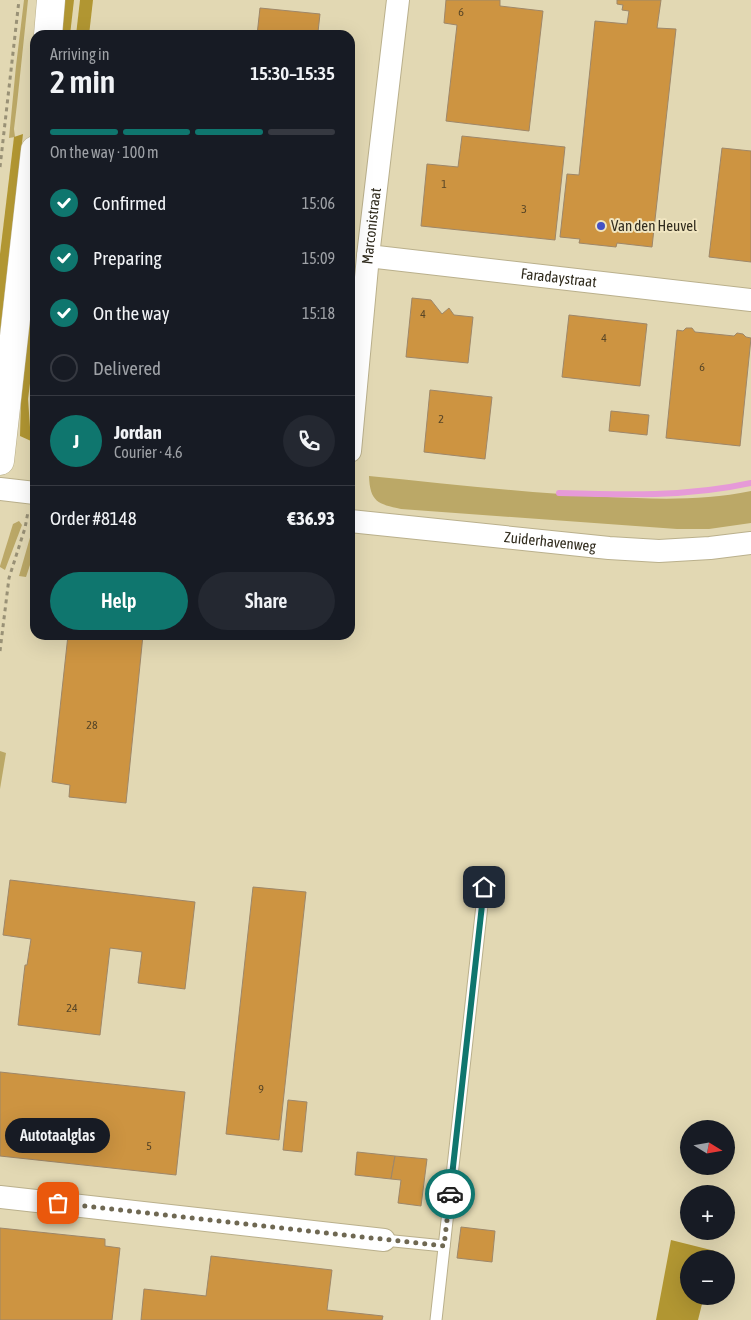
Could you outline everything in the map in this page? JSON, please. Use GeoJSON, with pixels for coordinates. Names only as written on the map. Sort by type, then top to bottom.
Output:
{"type":"FeatureCollection","features":[{"type":"Feature","properties":{"kind":"main road"},"geometry":{"type":"LineString","coordinates":[[49,30],[52,0]]}},
{"type":"Feature","properties":{"kind":"main road"},"geometry":{"type":"LineString","coordinates":[[0,461],[30,194]]}},
{"type":"Feature","properties":{"kind":"street","name":"Marconistraat"},"geometry":{"type":"LineString","coordinates":[[355,397],[368,256],[398,0]]}},
{"type":"Feature","properties":{"kind":"street","name":"Faradaystraat"},"geometry":{"type":"LineString","coordinates":[[368,256],[751,300]]}},
{"type":"Feature","properties":{"kind":"street"},"geometry":{"type":"LineString","coordinates":[[0,489],[30,493]]}},
{"type":"Feature","properties":{"kind":"street","name":"Zuiderhavenweg"},"geometry":{"type":"LineString","coordinates":[[355,522],[609,548],[659,551],[751,543]]}},
{"type":"Feature","properties":{"kind":"street"},"geometry":{"type":"LineString","coordinates":[[0,1197],[384,1240]]}},
{"type":"Feature","properties":{"kind":"lane"},"geometry":{"type":"LineString","coordinates":[[436,1320],[484,887]]}},
{"type":"Feature","properties":{"kind":"lane"},"geometry":{"type":"LineString","coordinates":[[384,1240],[444,1246]]}},
{"type":"Feature","properties":{"kind":"path"},"geometry":{"type":"LineString","coordinates":[[0,167],[19,0]]}},
{"type":"Feature","properties":{"kind":"path"},"geometry":{"type":"LineString","coordinates":[[0,651],[9,578],[30,506]]}},
{"type":"Feature","properties":{"kind":"shaded area"},"geometry":{"type":"Polygon","coordinates":[[[24,0],[28,0],[14,129],[15,137],[9,138],[16,66],[24,0]]]}},
{"type":"Feature","properties":{"kind":"shaded area"},"geometry":{"type":"Polygon","coordinates":[[[64,0],[74,0],[71,30],[61,30],[64,0]]]}},
{"type":"Feature","properties":{"kind":"shaded area"},"geometry":{"type":"Polygon","coordinates":[[[80,0],[93,0],[90,30],[77,30],[80,0]]]}},
{"type":"Feature","properties":{"kind":"shaded area"},"geometry":{"type":"Polygon","coordinates":[[[23,134],[0,334],[0,254],[14,137],[23,134]]]}},
{"type":"Feature","properties":{"kind":"shaded area"},"geometry":{"type":"Polygon","coordinates":[[[30,316],[30,384],[28,399],[30,441],[20,436],[21,400],[30,316]]]}},
{"type":"Feature","properties":{"kind":"shaded area"},"geometry":{"type":"Polygon","coordinates":[[[369,476],[518,491],[625,498],[697,498],[751,491],[751,523],[709,529],[677,529],[401,509],[381,503],[374,497],[371,491],[369,476]]]}},
{"type":"Feature","properties":{"kind":"shaded area"},"geometry":{"type":"Polygon","coordinates":[[[19,521],[22,525],[5,570],[0,566],[13,524],[19,521]]]}},
{"type":"Feature","properties":{"kind":"shaded area"},"geometry":{"type":"Polygon","coordinates":[[[30,538],[30,565],[26,577],[19,576],[30,538]]]}},
{"type":"Feature","properties":{"kind":"shaded area"},"geometry":{"type":"Polygon","coordinates":[[[0,751],[6,753],[0,789],[0,751]]]}},
{"type":"Feature","properties":{"kind":"shaded area"},"geometry":{"type":"Polygon","coordinates":[[[671,1240],[711,1250],[680,1250],[680,1305],[702,1305],[698,1320],[656,1320],[671,1240]]]}},
{"type":"Feature","properties":{"kind":"building"},"geometry":{"type":"Polygon","coordinates":[[[446,0],[500,0],[500,6],[543,11],[529,131],[446,121],[457,25],[444,23],[446,0]]]}},
{"type":"Feature","properties":{"kind":"building"},"geometry":{"type":"Polygon","coordinates":[[[617,0],[661,0],[657,28],[676,29],[652,247],[617,243],[616,247],[579,243],[580,239],[560,237],[567,174],[579,175],[595,21],[627,24],[629,11],[622,10],[623,5],[617,4],[617,0]]]}},
{"type":"Feature","properties":{"kind":"building"},"geometry":{"type":"Polygon","coordinates":[[[260,8],[320,14],[318,30],[258,30],[260,8]]]}},
{"type":"Feature","properties":{"kind":"building"},"geometry":{"type":"Polygon","coordinates":[[[462,136],[565,147],[555,240],[421,226],[427,164],[458,167],[462,136]]]}},
{"type":"Feature","properties":{"kind":"building"},"geometry":{"type":"Polygon","coordinates":[[[722,148],[751,151],[751,262],[709,257],[722,148]]]}},
{"type":"Feature","properties":{"kind":"building"},"geometry":{"type":"Polygon","coordinates":[[[412,298],[431,300],[442,314],[449,308],[454,315],[473,317],[468,363],[406,357],[412,298]]]}},
{"type":"Feature","properties":{"kind":"building"},"geometry":{"type":"Polygon","coordinates":[[[569,315],[647,324],[640,386],[562,377],[569,315]]]}},
{"type":"Feature","properties":{"kind":"building"},"geometry":{"type":"Polygon","coordinates":[[[686,328],[692,328],[695,332],[734,336],[737,333],[751,338],[740,446],[666,438],[677,330],[683,331],[686,328]]]}},
{"type":"Feature","properties":{"kind":"building"},"geometry":{"type":"Polygon","coordinates":[[[430,390],[492,397],[485,459],[424,452],[430,390]]]}},
{"type":"Feature","properties":{"kind":"building"},"geometry":{"type":"Polygon","coordinates":[[[611,411],[649,415],[647,435],[609,431],[611,411]]]}},
{"type":"Feature","properties":{"kind":"building"},"geometry":{"type":"Polygon","coordinates":[[[67,640],[142,640],[126,803],[69,797],[70,785],[52,782],[67,640]]]}},
{"type":"Feature","properties":{"kind":"building"},"geometry":{"type":"Polygon","coordinates":[[[10,880],[195,902],[185,989],[138,983],[142,952],[110,948],[100,1035],[18,1025],[25,965],[27,965],[31,939],[3,935],[10,880]]]}},
{"type":"Feature","properties":{"kind":"building"},"geometry":{"type":"Polygon","coordinates":[[[253,887],[306,892],[279,1140],[226,1134],[253,887]]]}},
{"type":"Feature","properties":{"kind":"building"},"geometry":{"type":"Polygon","coordinates":[[[0,1072],[185,1092],[176,1175],[0,1156],[0,1072]]]}},
{"type":"Feature","properties":{"kind":"building"},"geometry":{"type":"Polygon","coordinates":[[[288,1100],[307,1102],[302,1152],[283,1150],[288,1100]]]}},
{"type":"Feature","properties":{"kind":"building"},"geometry":{"type":"Polygon","coordinates":[[[357,1152],[395,1156],[391,1179],[355,1175],[357,1152]]]}},
{"type":"Feature","properties":{"kind":"building"},"geometry":{"type":"Polygon","coordinates":[[[395,1156],[427,1159],[421,1206],[398,1203],[401,1180],[391,1179],[395,1156]]]}},
{"type":"Feature","properties":{"kind":"building"},"geometry":{"type":"Polygon","coordinates":[[[461,1227],[495,1231],[492,1262],[457,1258],[461,1227]]]}},
{"type":"Feature","properties":{"kind":"building"},"geometry":{"type":"Polygon","coordinates":[[[0,1228],[105,1239],[105,1246],[120,1248],[112,1320],[0,1320],[0,1228]]]}},
{"type":"Feature","properties":{"kind":"building"},"geometry":{"type":"Polygon","coordinates":[[[211,1256],[332,1270],[327,1310],[383,1316],[382,1320],[141,1320],[144,1289],[206,1296],[211,1256]]]}},
{"type":"Feature","properties":{"kind":"waterway"},"geometry":{"type":"LineString","coordinates":[[559,493],[679,493],[727,488],[751,483]]}},
{"type":"Feature","properties":{"kind":"way so far"},"geometry":{"type":"LineString","coordinates":[[58,1203],[444,1246],[450,1194]]}},
{"type":"Feature","properties":{"kind":"place","name":"Van den Heuvel"},"geometry":{"type":"Point","coordinates":[601,226]}},
{"type":"Feature","properties":{"kind":"place","name":"Autotaalglas"},"geometry":{"type":"Point","coordinates":[58,1203]}},
{"type":"Feature","properties":{"kind":"route"},"geometry":{"type":"LineString","coordinates":[[450,1194],[484,887]]}}]}
